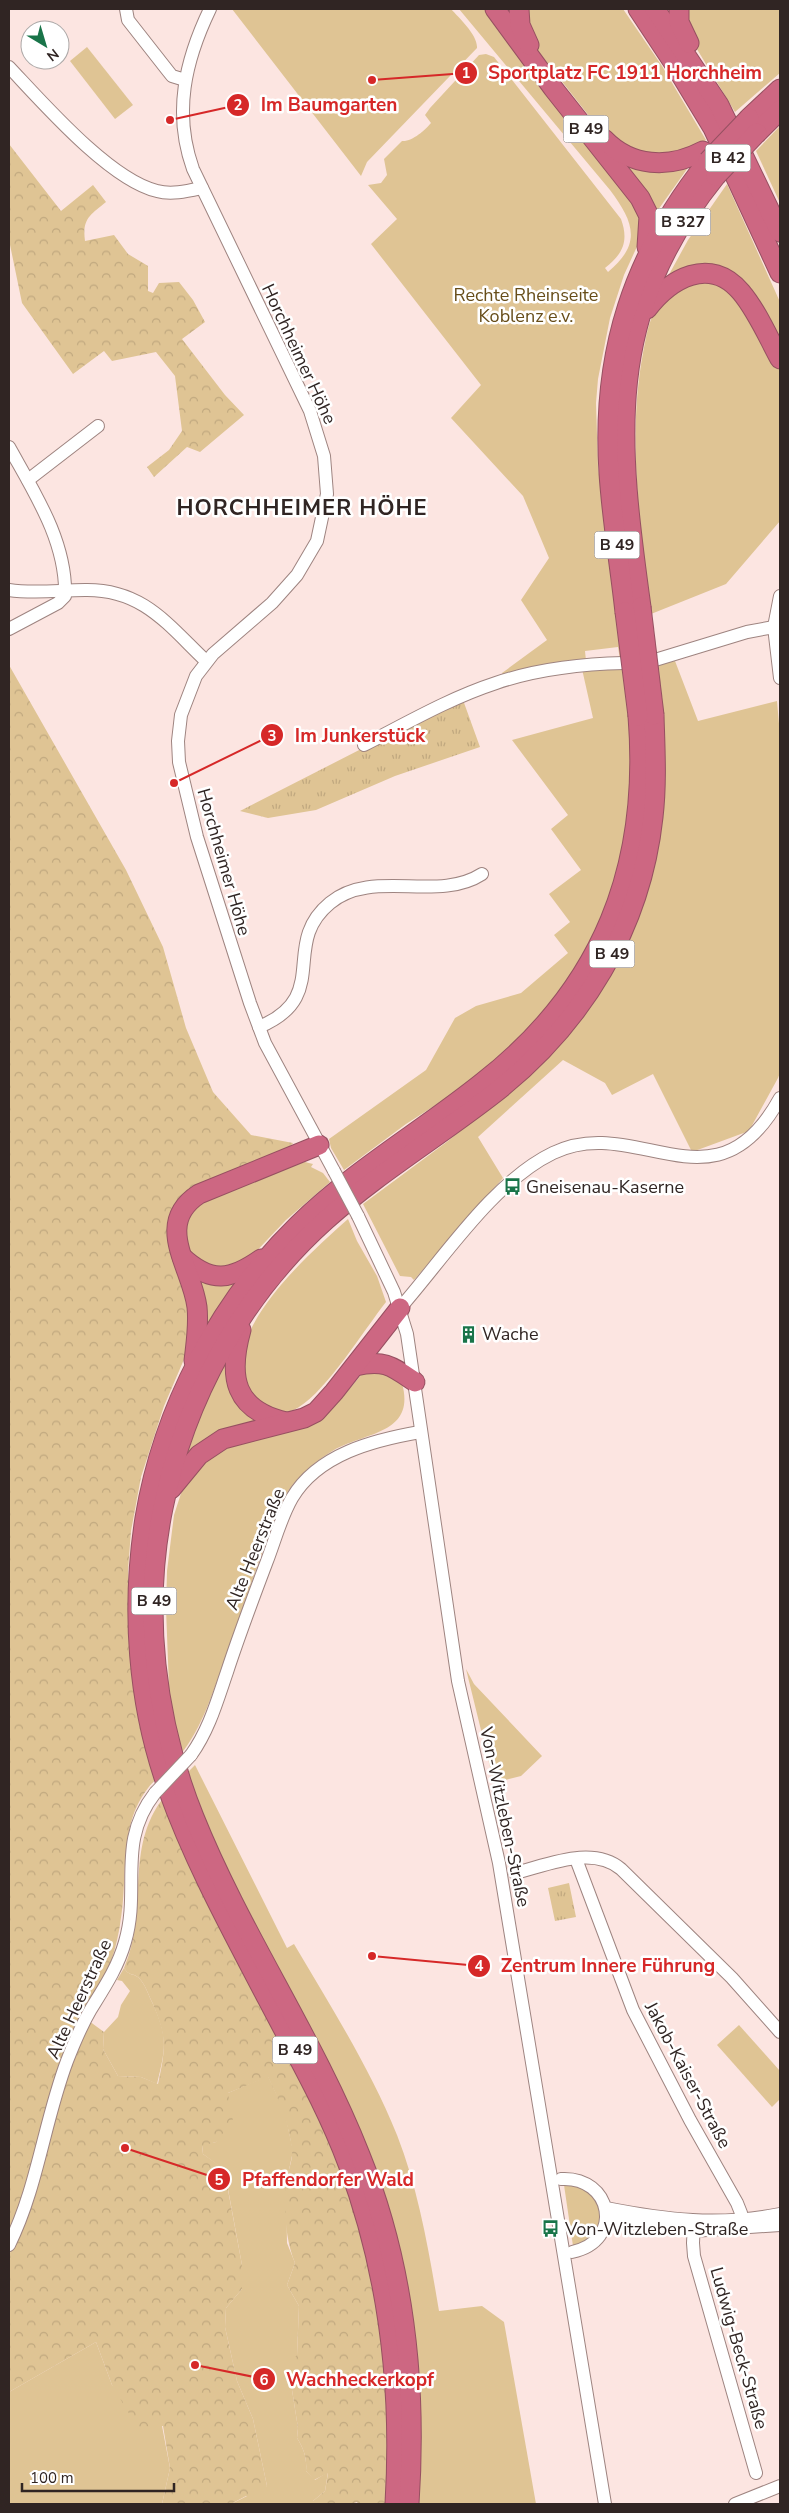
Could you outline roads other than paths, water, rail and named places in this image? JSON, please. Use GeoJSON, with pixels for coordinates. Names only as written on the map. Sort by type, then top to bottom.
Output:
{"type":"FeatureCollection","features":[{"type":"Feature","properties":{"kind":"highway","name":"B 49"},"geometry":{"type":"LineString","coordinates":[[495,9],[644,205],[649,221],[645,258]]}},
{"type":"Feature","properties":{"kind":"highway"},"geometry":{"type":"LineString","coordinates":[[519,9],[520,25],[533,50],[598,132],[616,150],[630,158],[657,164],[681,161],[709,163],[729,137],[753,126],[780,89]]}},
{"type":"Feature","properties":{"kind":"highway"},"geometry":{"type":"LineString","coordinates":[[629,9],[675,65]]}},
{"type":"Feature","properties":{"kind":"highway","name":"B 42"},"geometry":{"type":"LineString","coordinates":[[638,9],[713,128],[780,273]]}},
{"type":"Feature","properties":{"kind":"highway","name":"B 42"},"geometry":{"type":"LineString","coordinates":[[655,9],[719,105],[757,179],[780,232]]}},
{"type":"Feature","properties":{"kind":"highway"},"geometry":{"type":"LineString","coordinates":[[678,9],[684,33],[719,105]]}},
{"type":"Feature","properties":{"kind":"highway","name":"B 327"},"geometry":{"type":"LineString","coordinates":[[639,320],[651,285],[671,242],[688,213],[709,163],[753,126],[780,110]]}},
{"type":"Feature","properties":{"kind":"highway","name":"B 49"},"geometry":{"type":"LineString","coordinates":[[409,2504],[413,2423],[411,2378],[397,2276],[376,2199],[346,2121],[316,2057],[208,1848],[185,1792],[169,1741],[158,1681],[154,1621],[157,1548],[166,1496],[177,1452],[200,1393],[219,1355],[246,1312],[285,1261],[321,1225],[358,1193],[517,1074],[554,1038],[582,1004],[617,945],[642,879],[654,814],[656,768],[646,716],[633,610],[609,478],[608,414],[618,342],[631,294],[645,258],[673,208],[709,163]]}},
{"type":"Feature","properties":{"kind":"highway"},"geometry":{"type":"LineString","coordinates":[[757,179],[780,210]]}},
{"type":"Feature","properties":{"kind":"highway"},"geometry":{"type":"LineString","coordinates":[[639,320],[656,299],[674,282],[692,274],[710,274],[727,280],[741,291],[780,359]]}},
{"type":"Feature","properties":{"kind":"highway","name":"B 49"},"geometry":{"type":"LineString","coordinates":[[633,610],[624,453],[626,391],[639,320]]}},
{"type":"Feature","properties":{"kind":"highway","name":"B 49"},"geometry":{"type":"LineString","coordinates":[[394,2504],[397,2423],[396,2378],[382,2279],[362,2204],[333,2127],[303,2064],[195,1856],[167,1786],[149,1721],[138,1638],[138,1593],[142,1544],[159,1460],[172,1420],[193,1370],[231,1306],[274,1250],[334,1192],[462,1099],[511,1059],[541,1030],[571,994],[608,930],[628,870],[637,826],[646,716]]}},
{"type":"Feature","properties":{"kind":"highway"},"geometry":{"type":"LineString","coordinates":[[193,1370],[198,1325],[197,1307],[177,1243],[177,1225],[185,1207],[194,1198],[319,1145]]}},
{"type":"Feature","properties":{"kind":"highway"},"geometry":{"type":"LineString","coordinates":[[182,1257],[204,1272],[216,1276],[228,1276],[243,1271],[274,1250]]}},
{"type":"Feature","properties":{"kind":"highway"},"geometry":{"type":"LineString","coordinates":[[166,1496],[191,1464],[215,1444],[233,1435],[304,1418],[322,1407],[400,1308]]}},
{"type":"Feature","properties":{"kind":"highway"},"geometry":{"type":"LineString","coordinates":[[246,1312],[235,1353],[234,1369],[238,1387],[246,1401],[257,1412],[286,1422]]}},
{"type":"Feature","properties":{"kind":"highway"},"geometry":{"type":"LineString","coordinates":[[355,1366],[371,1362],[386,1364],[415,1382]]}},
{"type":"Feature","properties":{"kind":"street"},"geometry":{"type":"LineString","coordinates":[[126,9],[128,20],[168,72],[172,76],[185,80]]}},
{"type":"Feature","properties":{"kind":"street","name":"Horchheimer Höhe"},"geometry":{"type":"LineString","coordinates":[[210,9],[190,57],[185,80],[182,110],[184,140],[192,169],[310,411],[324,456],[327,485],[326,504],[320,532],[303,567],[272,603],[206,661],[186,700],[179,731],[180,768],[197,837],[231,949],[259,1027],[289,1089],[358,1216],[400,1308]]}},
{"type":"Feature","properties":{"kind":"street"},"geometry":{"type":"LineString","coordinates":[[9,67],[62,122],[131,181],[157,192],[181,192],[202,188]]}},
{"type":"Feature","properties":{"kind":"street"},"geometry":{"type":"LineString","coordinates":[[28,480],[98,426]]}},
{"type":"Feature","properties":{"kind":"street"},"geometry":{"type":"LineString","coordinates":[[9,447],[28,480],[57,545],[62,561],[65,590],[63,599],[9,629]]}},
{"type":"Feature","properties":{"kind":"street"},"geometry":{"type":"LineString","coordinates":[[9,590],[35,592],[65,590],[106,591],[123,594],[140,601],[162,617],[206,661]]}},
{"type":"Feature","properties":{"kind":"street"},"geometry":{"type":"LineString","coordinates":[[780,596],[774,627],[780,678]]}},
{"type":"Feature","properties":{"kind":"street"},"geometry":{"type":"LineString","coordinates":[[655,660],[747,632],[774,627]]}},
{"type":"Feature","properties":{"kind":"street"},"geometry":{"type":"LineString","coordinates":[[364,745],[450,701],[502,680],[572,666],[624,663]]}},
{"type":"Feature","properties":{"kind":"street"},"geometry":{"type":"LineString","coordinates":[[259,1027],[280,1017],[294,1002],[301,985],[308,931],[318,914],[333,900],[355,891],[377,888],[455,884],[482,874]]}},
{"type":"Feature","properties":{"kind":"street"},"geometry":{"type":"LineString","coordinates":[[420,1432],[415,1382],[407,1334],[400,1308],[487,1205],[522,1172],[543,1158],[564,1148],[587,1144],[629,1147],[692,1158],[712,1156],[739,1145],[755,1133],[780,1098]]}},
{"type":"Feature","properties":{"kind":"street","name":"Alte Heerstraße"},"geometry":{"type":"LineString","coordinates":[[9,2244],[31,2194],[66,2062],[83,2023],[118,1963],[126,1942],[132,1905],[131,1846],[139,1820],[155,1794],[191,1755],[210,1720],[248,1610],[286,1511],[297,1490],[319,1469],[348,1452],[392,1437],[420,1432]]}},
{"type":"Feature","properties":{"kind":"street","name":"Von-Witzleben-Straße"},"geometry":{"type":"LineString","coordinates":[[420,1432],[458,1681],[499,1864],[605,2504]]}},
{"type":"Feature","properties":{"kind":"street"},"geometry":{"type":"LineString","coordinates":[[515,1873],[576,1859],[602,1858],[621,1869],[732,1978],[780,2032]]}},
{"type":"Feature","properties":{"kind":"street","name":"Jakob-Kaiser-Straße"},"geometry":{"type":"LineString","coordinates":[[576,1859],[633,2010],[690,2120],[737,2203],[743,2224]]}},
{"type":"Feature","properties":{"kind":"street"},"geometry":{"type":"LineString","coordinates":[[560,2179],[575,2179],[586,2183],[600,2196],[606,2214],[603,2231],[594,2242],[572,2252]]}},
{"type":"Feature","properties":{"kind":"street"},"geometry":{"type":"LineString","coordinates":[[606,2214],[694,2226],[780,2225]]}},
{"type":"Feature","properties":{"kind":"street"},"geometry":{"type":"LineString","coordinates":[[743,2224],[780,2214]]}},
{"type":"Feature","properties":{"kind":"street","name":"Ludwig-Beck-Straße"},"geometry":{"type":"LineString","coordinates":[[694,2226],[694,2256],[756,2473]]}},
{"type":"Feature","properties":{"kind":"street"},"geometry":{"type":"LineString","coordinates":[[735,2504],[780,2486]]}},
{"type":"Feature","properties":{"kind":"place","name":"Sportplatz FC 1911 Horchheim"},"geometry":{"type":"Point","coordinates":[372,80]}},
{"type":"Feature","properties":{"kind":"place","name":"Im Baumgarten"},"geometry":{"type":"Point","coordinates":[170,120]}},
{"type":"Feature","properties":{"kind":"place","name":"Im Junkerstück"},"geometry":{"type":"Point","coordinates":[174,783]}},
{"type":"Feature","properties":{"kind":"place","name":"Gneisenau-Kaserne"},"geometry":{"type":"Point","coordinates":[512,1187]}},
{"type":"Feature","properties":{"kind":"place","name":"Wache"},"geometry":{"type":"Point","coordinates":[468,1334]}},
{"type":"Feature","properties":{"kind":"place","name":"Zentrum Innere Führung"},"geometry":{"type":"Point","coordinates":[372,1956]}},
{"type":"Feature","properties":{"kind":"place","name":"Pfaffendorfer Wald"},"geometry":{"type":"Point","coordinates":[125,2148]}},
{"type":"Feature","properties":{"kind":"place","name":"Von-Witzleben-Straße"},"geometry":{"type":"Point","coordinates":[551,2229]}},
{"type":"Feature","properties":{"kind":"place","name":"Wachheckerkopf"},"geometry":{"type":"Point","coordinates":[195,2365]}},
{"type":"Feature","properties":{"kind":"district","name":"HORCHHEIMER HÖHE"},"geometry":{"type":"Point","coordinates":[302,508]}},
{"type":"Feature","properties":{"kind":"park label","name":"Rechte Rheinseite Koblenz e.v."},"geometry":{"type":"Point","coordinates":[526,305]}}]}
